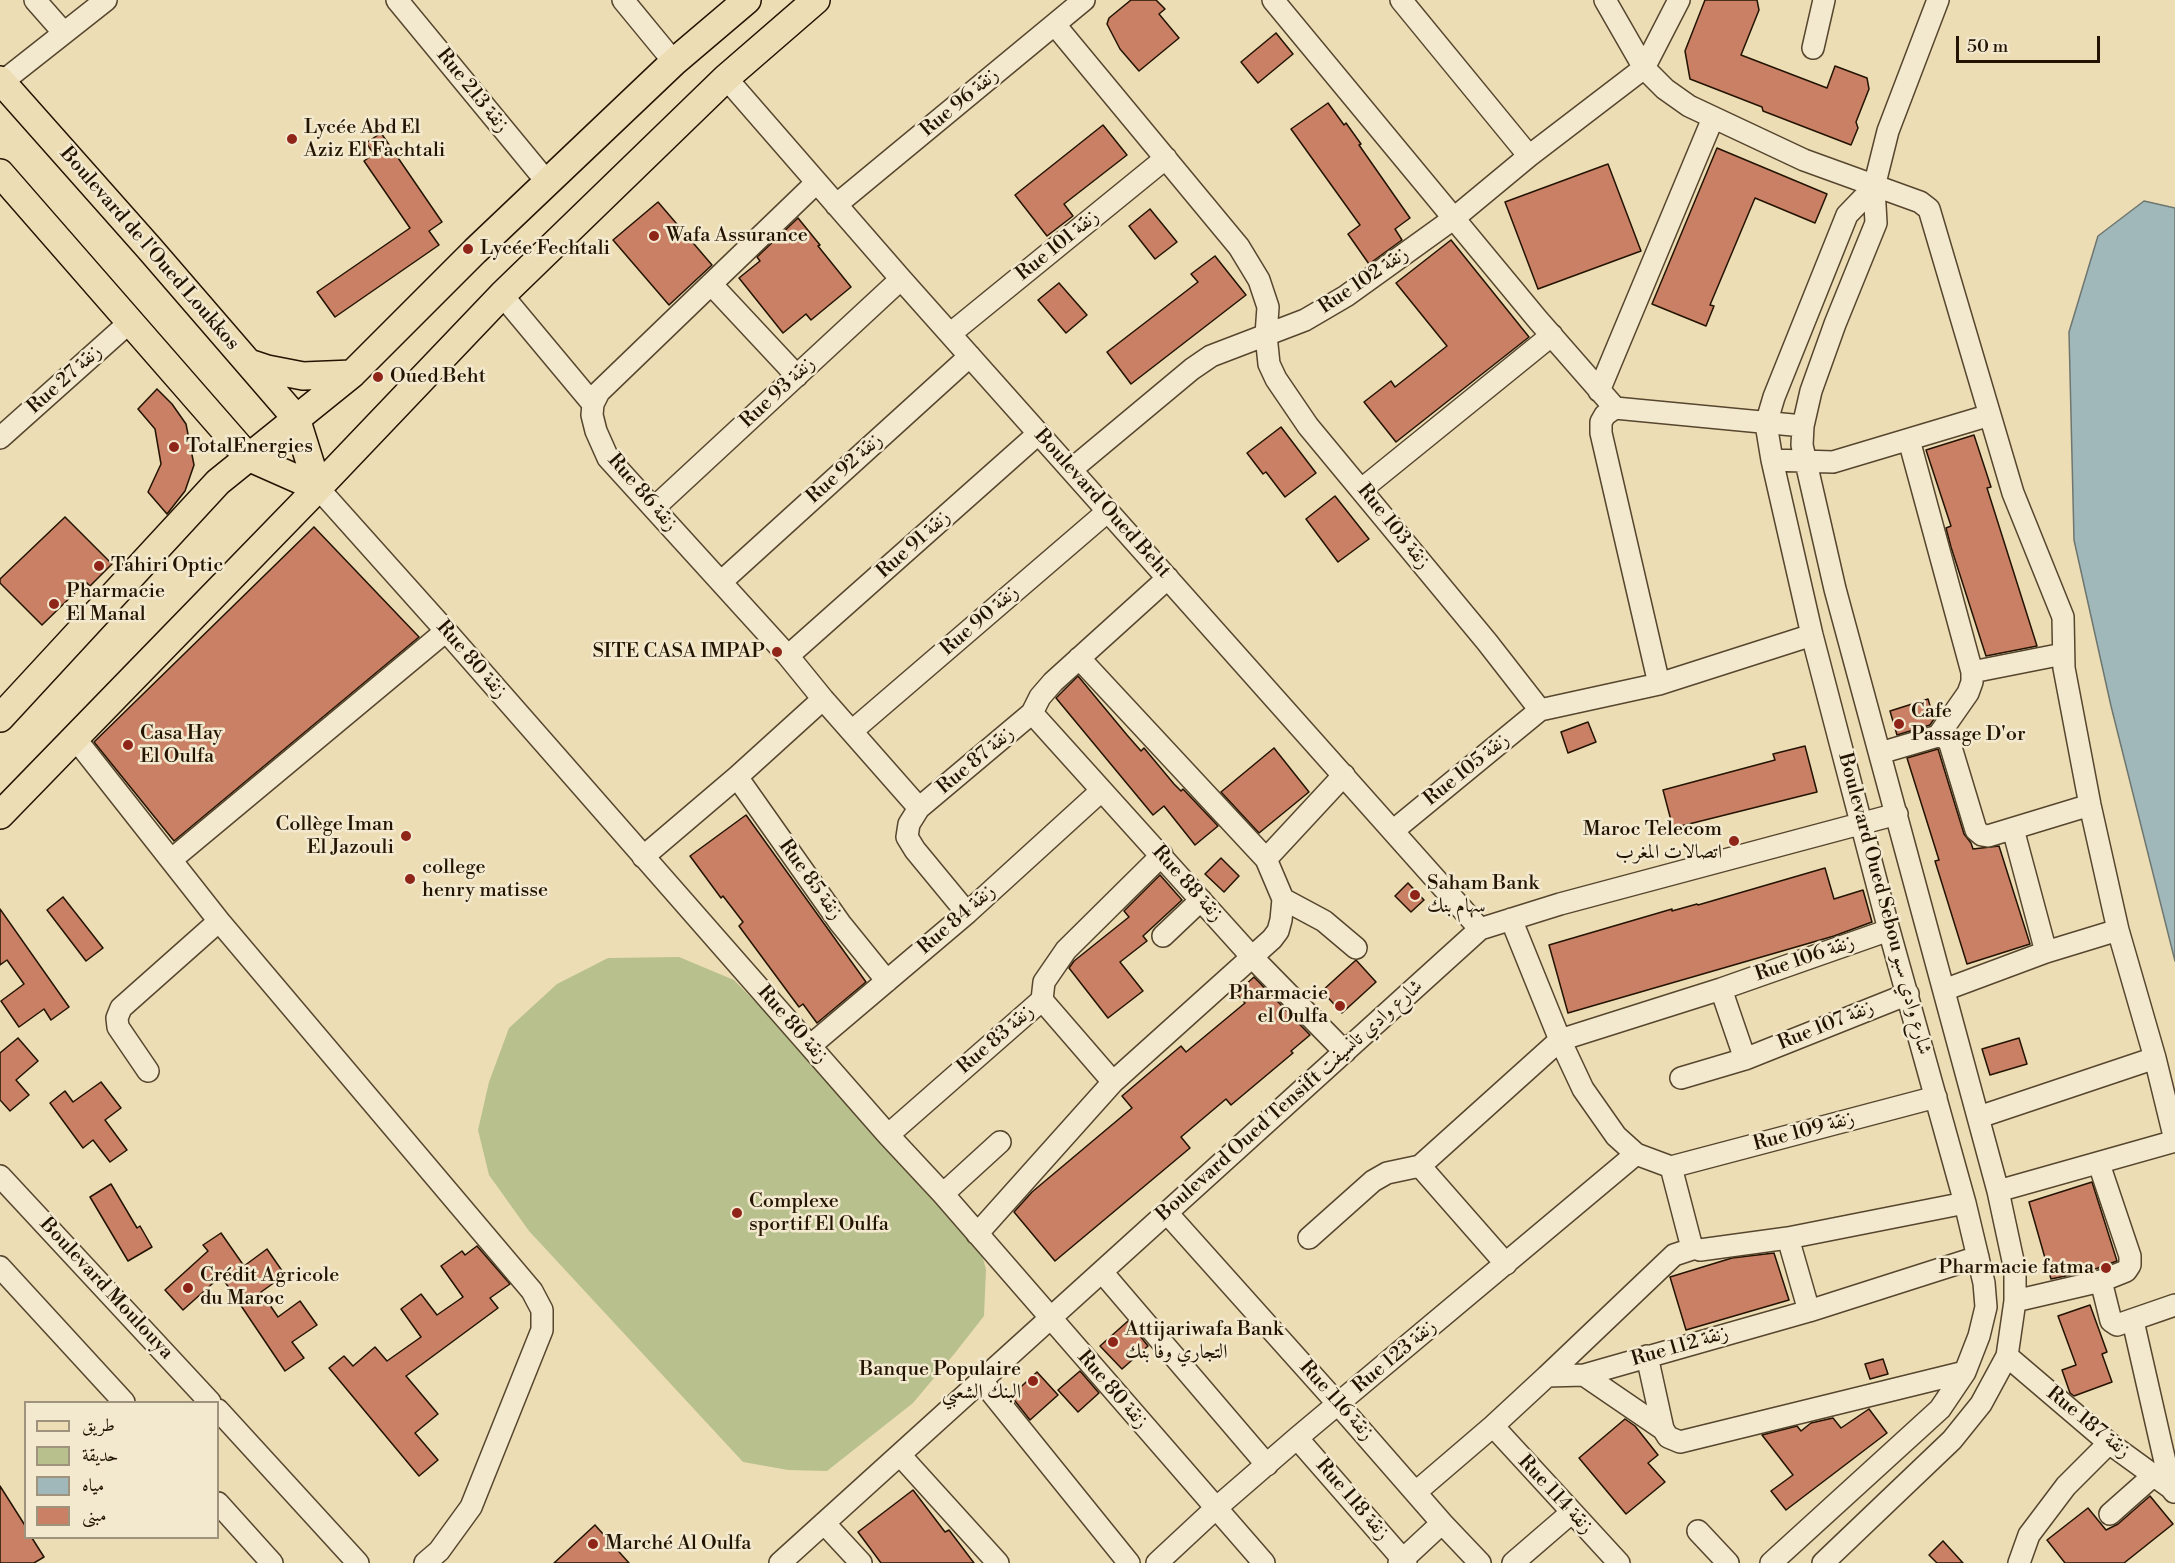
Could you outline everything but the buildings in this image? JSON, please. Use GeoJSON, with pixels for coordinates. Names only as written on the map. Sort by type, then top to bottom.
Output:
{"type":"FeatureCollection","features":[{"type":"Feature","properties":{"kind":"main road"},"geometry":{"type":"LineString","coordinates":[[0,718],[218,482],[352,374],[547,182],[674,62],[747,0]]}},
{"type":"Feature","properties":{"kind":"main road"},"geometry":{"type":"LineString","coordinates":[[0,815],[502,295],[726,78],[816,0]]}},
{"type":"Feature","properties":{"kind":"main road","name":"Boulevard de l'Oued Loukkos"},"geometry":{"type":"LineString","coordinates":[[1,81],[296,418]]}},
{"type":"Feature","properties":{"kind":"main road"},"geometry":{"type":"LineString","coordinates":[[0,173],[248,457],[318,488]]}},
{"type":"Feature","properties":{"kind":"main road"},"geometry":{"type":"LineString","coordinates":[[249,363],[303,376],[352,374]]}},
{"type":"Feature","properties":{"kind":"main road"},"geometry":{"type":"LineString","coordinates":[[296,418],[318,488]]}},
{"type":"Feature","properties":{"kind":"street"},"geometry":{"type":"LineString","coordinates":[[35,0],[64,33]]}},
{"type":"Feature","properties":{"kind":"street"},"geometry":{"type":"LineString","coordinates":[[1,81],[106,0]]}},
{"type":"Feature","properties":{"kind":"street","name":"Rue 213 زنقة"},"geometry":{"type":"LineString","coordinates":[[399,0],[547,182]]}},
{"type":"Feature","properties":{"kind":"street"},"geometry":{"type":"LineString","coordinates":[[623,0],[674,62]]}},
{"type":"Feature","properties":{"kind":"street","name":"Rue 96 زنقة"},"geometry":{"type":"LineString","coordinates":[[836,205],[1084,0]]}},
{"type":"Feature","properties":{"kind":"street"},"geometry":{"type":"LineString","coordinates":[[1273,0],[1453,219],[1615,408],[1803,426]]}},
{"type":"Feature","properties":{"kind":"street"},"geometry":{"type":"LineString","coordinates":[[1401,0],[1529,156]]}},
{"type":"Feature","properties":{"kind":"street"},"geometry":{"type":"LineString","coordinates":[[1605,0],[1644,68],[1673,95],[1689,106],[1804,160],[1920,202],[1929,209],[1932,217],[2013,493],[2063,617],[2064,668],[2090,805],[2118,930],[2155,1058],[2175,1141],[1998,1191]]}},
{"type":"Feature","properties":{"kind":"street"},"geometry":{"type":"LineString","coordinates":[[1644,68],[1679,0]]}},
{"type":"Feature","properties":{"kind":"street"},"geometry":{"type":"LineString","coordinates":[[1813,48],[1824,0]]}},
{"type":"Feature","properties":{"kind":"street","name":"Boulevard Oued Sebou شارع وادي سبو"},"geometry":{"type":"LineString","coordinates":[[1822,1563],[1952,1440],[1981,1404],[2007,1356],[2015,1301],[2014,1270],[1998,1191],[1835,589],[1802,445],[1803,426],[1811,391],[1876,223],[1874,187],[1888,131],[1938,0]]}},
{"type":"Feature","properties":{"kind":"street","name":"Rue 103 زنقة"},"geometry":{"type":"LineString","coordinates":[[1055,25],[1239,247],[1259,280],[1268,307],[1266,335],[1269,364],[1276,379],[1308,426],[1487,642],[1540,710]]}},
{"type":"Feature","properties":{"kind":"street","name":"Rue 102 زنقة"},"geometry":{"type":"LineString","coordinates":[[1072,469],[1192,369],[1211,356],[1305,320],[1346,296],[1453,219],[1529,156],[1644,68]]}},
{"type":"Feature","properties":{"kind":"street","name":"Boulevard Oued Beht"},"geometry":{"type":"LineString","coordinates":[[726,78],[901,279],[1480,929]]}},
{"type":"Feature","properties":{"kind":"street"},"geometry":{"type":"LineString","coordinates":[[1599,391],[1713,118]]}},
{"type":"Feature","properties":{"kind":"street","name":"Rue 101 زنقة"},"geometry":{"type":"LineString","coordinates":[[950,334],[1166,158]]}},
{"type":"Feature","properties":{"kind":"street"},"geometry":{"type":"LineString","coordinates":[[502,295],[593,404],[598,392],[816,183]]}},
{"type":"Feature","properties":{"kind":"street","name":"Boulevard Oued Sebou شارع وادي سبو"},"geometry":{"type":"LineString","coordinates":[[1771,1563],[1940,1409],[1965,1372],[1979,1336],[1986,1307],[1984,1283],[1965,1203],[1889,930],[1812,635],[1772,460],[1766,424],[1774,397],[1847,215],[1874,187]]}},
{"type":"Feature","properties":{"kind":"street","name":"Rue 93 زنقة"},"geometry":{"type":"LineString","coordinates":[[655,507],[901,279]]}},
{"type":"Feature","properties":{"kind":"street"},"geometry":{"type":"LineString","coordinates":[[711,284],[797,376]]}},
{"type":"Feature","properties":{"kind":"street","name":"Rue 27 زنقة"},"geometry":{"type":"LineString","coordinates":[[0,438],[131,321]]}},
{"type":"Feature","properties":{"kind":"street"},"geometry":{"type":"LineString","coordinates":[[1362,489],[1552,335]]}},
{"type":"Feature","properties":{"kind":"street","name":"Rue 92 زنقة"},"geometry":{"type":"LineString","coordinates":[[721,582],[970,356]]}},
{"type":"Feature","properties":{"kind":"street","name":"Rue 86 زنقة"},"geometry":{"type":"LineString","coordinates":[[593,404],[592,415],[596,430],[609,458],[788,656],[920,808]]}},
{"type":"Feature","properties":{"kind":"street"},"geometry":{"type":"LineString","coordinates":[[1615,408],[1605,415],[1601,422],[1601,433],[1659,684]]}},
{"type":"Feature","properties":{"kind":"street"},"geometry":{"type":"LineString","coordinates":[[1772,460],[1805,463],[1833,462],[1990,415]]}},
{"type":"Feature","properties":{"kind":"street","name":"Rue 91 زنقة"},"geometry":{"type":"LineString","coordinates":[[788,656],[1039,433]]}},
{"type":"Feature","properties":{"kind":"street"},"geometry":{"type":"LineString","coordinates":[[1910,440],[1972,672],[1972,682],[1968,693],[1938,736]]}},
{"type":"Feature","properties":{"kind":"street","name":"Rue 80 زنقة"},"geometry":{"type":"LineString","coordinates":[[318,488],[888,1135],[943,1194],[1264,1563]]}},
{"type":"Feature","properties":{"kind":"street","name":"Rue 90 زنقة"},"geometry":{"type":"LineString","coordinates":[[852,731],[1108,511]]}},
{"type":"Feature","properties":{"kind":"street","name":"Rue 87 زنقة"},"geometry":{"type":"LineString","coordinates":[[920,808],[1032,713],[1040,697],[1053,682],[1168,578]]}},
{"type":"Feature","properties":{"kind":"street"},"geometry":{"type":"LineString","coordinates":[[171,860],[446,631]]}},
{"type":"Feature","properties":{"kind":"street"},"geometry":{"type":"LineString","coordinates":[[1540,710],[1659,684],[1812,635]]}},
{"type":"Feature","properties":{"kind":"street"},"geometry":{"type":"LineString","coordinates":[[1972,672],[2063,654]]}},
{"type":"Feature","properties":{"kind":"street"},"geometry":{"type":"LineString","coordinates":[[977,1234],[1113,1082],[1272,939],[1278,931],[1283,899],[1266,859],[1079,658]]}},
{"type":"Feature","properties":{"kind":"street"},"geometry":{"type":"LineString","coordinates":[[643,856],[737,777],[823,699]]}},
{"type":"Feature","properties":{"kind":"street","name":"Rue 105 زنقة"},"geometry":{"type":"LineString","coordinates":[[1394,830],[1540,710]]}},
{"type":"Feature","properties":{"kind":"street","name":"Rue 88 زنقة"},"geometry":{"type":"LineString","coordinates":[[1032,713],[1252,957],[1344,1052]]}},
{"type":"Feature","properties":{"kind":"street"},"geometry":{"type":"LineString","coordinates":[[1880,753],[1938,736],[1946,738],[1950,744],[1976,830],[1982,835],[1988,836],[2090,805]]}},
{"type":"Feature","properties":{"kind":"street"},"geometry":{"type":"LineString","coordinates":[[74,737],[219,921],[532,1291],[542,1310],[542,1330],[471,1507],[439,1551],[425,1563]]}},
{"type":"Feature","properties":{"kind":"street"},"geometry":{"type":"LineString","coordinates":[[1266,859],[1344,775]]}},
{"type":"Feature","properties":{"kind":"street","name":"Rue 85 زنقة"},"geometry":{"type":"LineString","coordinates":[[737,777],[840,923],[887,981]]}},
{"type":"Feature","properties":{"kind":"street","name":"Rue 84 زنقة"},"geometry":{"type":"LineString","coordinates":[[810,1046],[968,913],[1101,791]]}},
{"type":"Feature","properties":{"kind":"street"},"geometry":{"type":"LineString","coordinates":[[920,808],[909,824],[907,837],[915,850],[968,913]]}},
{"type":"Feature","properties":{"kind":"street","name":"Boulevard Oued Tensift شارع وادي تانسيفت"},"geometry":{"type":"LineString","coordinates":[[780,1563],[1480,929],[1511,918],[1897,814]]}},
{"type":"Feature","properties":{"kind":"street"},"geometry":{"type":"LineString","coordinates":[[2013,828],[2046,952]]}},
{"type":"Feature","properties":{"kind":"street","name":"Rue 83 زنقة"},"geometry":{"type":"LineString","coordinates":[[888,1135],[1042,1000],[1044,982],[1066,950],[1162,855]]}},
{"type":"Feature","properties":{"kind":"street"},"geometry":{"type":"LineString","coordinates":[[1283,899],[1324,921],[1356,948]]}},
{"type":"Feature","properties":{"kind":"street"},"geometry":{"type":"LineString","coordinates":[[1163,936],[1201,900]]}},
{"type":"Feature","properties":{"kind":"street"},"geometry":{"type":"LineString","coordinates":[[1511,918],[1560,1040],[1583,1089],[1616,1136],[1636,1154],[1671,1167],[1691,1244],[1695,1248],[1700,1251],[1788,1238],[1965,1203]]}},
{"type":"Feature","properties":{"kind":"street"},"geometry":{"type":"LineString","coordinates":[[148,1071],[118,1027],[117,1018],[121,1008],[219,921]]}},
{"type":"Feature","properties":{"kind":"street","name":"Rue 106 زنقة"},"geometry":{"type":"LineString","coordinates":[[1560,1040],[1721,989],[1889,930]]}},
{"type":"Feature","properties":{"kind":"street"},"geometry":{"type":"LineString","coordinates":[[1944,990],[2046,952],[2118,930]]}},
{"type":"Feature","properties":{"kind":"street"},"geometry":{"type":"LineString","coordinates":[[1721,989],[1745,1059]]}},
{"type":"Feature","properties":{"kind":"street","name":"Rue 107 زنقة"},"geometry":{"type":"LineString","coordinates":[[1681,1078],[1745,1059],[1908,994]]}},
{"type":"Feature","properties":{"kind":"street"},"geometry":{"type":"LineString","coordinates":[[1042,1000],[1113,1082]]}},
{"type":"Feature","properties":{"kind":"street"},"geometry":{"type":"LineString","coordinates":[[1309,1238],[1373,1181],[1387,1173],[1420,1166],[1560,1040]]}},
{"type":"Feature","properties":{"kind":"street"},"geometry":{"type":"LineString","coordinates":[[1979,1117],[2155,1058]]}},
{"type":"Feature","properties":{"kind":"street","name":"Rue 109 زنقة"},"geometry":{"type":"LineString","coordinates":[[1671,1167],[1936,1097]]}},
{"type":"Feature","properties":{"kind":"street"},"geometry":{"type":"LineString","coordinates":[[943,1194],[1000,1142]]}},
{"type":"Feature","properties":{"kind":"street","name":"Rue 123 زنقة"},"geometry":{"type":"LineString","coordinates":[[1157,1563],[1297,1438],[1636,1154]]}},
{"type":"Feature","properties":{"kind":"street"},"geometry":{"type":"LineString","coordinates":[[2015,1301],[2101,1281],[2126,1271],[2130,1265],[2130,1256],[2099,1164]]}},
{"type":"Feature","properties":{"kind":"street"},"geometry":{"type":"LineString","coordinates":[[1420,1166],[1506,1264]]}},
{"type":"Feature","properties":{"kind":"street","name":"Boulevard Moulouya"},"geometry":{"type":"LineString","coordinates":[[0,1176],[209,1401]]}},
{"type":"Feature","properties":{"kind":"street","name":"Rue 116 زنقة"},"geometry":{"type":"LineString","coordinates":[[1167,1213],[1480,1563]]}},
{"type":"Feature","properties":{"kind":"street"},"geometry":{"type":"LineString","coordinates":[[1788,1238],[1809,1311]]}},
{"type":"Feature","properties":{"kind":"street"},"geometry":{"type":"LineString","coordinates":[[1416,1492],[1493,1426],[1667,1260],[1674,1255],[1695,1248]]}},
{"type":"Feature","properties":{"kind":"street","name":"Rue 112 زنقة"},"geometry":{"type":"LineString","coordinates":[[1547,1376],[1584,1375],[1809,1311],[1978,1257]]}},
{"type":"Feature","properties":{"kind":"street"},"geometry":{"type":"LineString","coordinates":[[0,1267],[123,1401]]}},
{"type":"Feature","properties":{"kind":"street"},"geometry":{"type":"LineString","coordinates":[[1102,1272],[1267,1465]]}},
{"type":"Feature","properties":{"kind":"street"},"geometry":{"type":"LineString","coordinates":[[2101,1281],[2113,1324],[2133,1321],[2175,1305]]}},
{"type":"Feature","properties":{"kind":"street"},"geometry":{"type":"LineString","coordinates":[[2110,1514],[2167,1486],[2133,1321]]}},
{"type":"Feature","properties":{"kind":"street"},"geometry":{"type":"LineString","coordinates":[[1647,1356],[1665,1433]]}},
{"type":"Feature","properties":{"kind":"street","name":"Rue 187 زنقة"},"geometry":{"type":"LineString","coordinates":[[2007,1356],[2109,1443],[2167,1486]]}},
{"type":"Feature","properties":{"kind":"street"},"geometry":{"type":"LineString","coordinates":[[1584,1375],[1680,1442],[1965,1372]]}},
{"type":"Feature","properties":{"kind":"street"},"geometry":{"type":"LineString","coordinates":[[982,1381],[1128,1563]]}},
{"type":"Feature","properties":{"kind":"street"},"geometry":{"type":"LineString","coordinates":[[219,1411],[358,1563]]}},
{"type":"Feature","properties":{"kind":"street","name":"Rue 114 زنقة"},"geometry":{"type":"LineString","coordinates":[[1493,1426],[1619,1563]]}},
{"type":"Feature","properties":{"kind":"street","name":"Rue 118 زنقة"},"geometry":{"type":"LineString","coordinates":[[1297,1438],[1403,1562]]}},
{"type":"Feature","properties":{"kind":"street"},"geometry":{"type":"LineString","coordinates":[[2019,1563],[2029,1535],[2066,1486],[2109,1443]]}},
{"type":"Feature","properties":{"kind":"street"},"geometry":{"type":"LineString","coordinates":[[900,1455],[998,1563]]}},
{"type":"Feature","properties":{"kind":"street"},"geometry":{"type":"LineString","coordinates":[[219,1504],[272,1563]]}},
{"type":"Feature","properties":{"kind":"street"},"geometry":{"type":"LineString","coordinates":[[1513,1563],[1571,1513]]}},
{"type":"Feature","properties":{"kind":"street"},"geometry":{"type":"LineString","coordinates":[[824,1523],[861,1563]]}},
{"type":"Feature","properties":{"kind":"street"},"geometry":{"type":"LineString","coordinates":[[1403,1562],[1442,1523]]}},
{"type":"Feature","properties":{"kind":"street"},"geometry":{"type":"LineString","coordinates":[[1698,1531],[1728,1563]]}},
{"type":"Feature","properties":{"kind":"green space","name":"Complexe sportif El Oulfa"},"geometry":{"type":"Polygon","coordinates":[[[679,957],[734,980],[910,1160],[976,1235],[986,1269],[984,1316],[955,1353],[913,1403],[827,1471],[788,1470],[743,1462],[529,1231],[489,1175],[478,1130],[489,1082],[509,1028],[557,984],[608,958],[679,957]]]}},
{"type":"Feature","properties":{"kind":"water"},"geometry":{"type":"Polygon","coordinates":[[[2144,201],[2175,208],[2175,961],[2111,706],[2074,540],[2069,332],[2098,236],[2144,201]]]}},
{"type":"Feature","properties":{"kind":"place","name":"Lycée Abd El Aziz El Fachtali"},"geometry":{"type":"Point","coordinates":[292,139]}},
{"type":"Feature","properties":{"kind":"place","name":"Wafa Assurance"},"geometry":{"type":"Point","coordinates":[654,236]}},
{"type":"Feature","properties":{"kind":"place","name":"Lycée Fechtali"},"geometry":{"type":"Point","coordinates":[468,249]}},
{"type":"Feature","properties":{"kind":"place","name":"Oued Beht"},"geometry":{"type":"Point","coordinates":[378,377]}},
{"type":"Feature","properties":{"kind":"place","name":"TotalEnergies"},"geometry":{"type":"Point","coordinates":[174,447]}},
{"type":"Feature","properties":{"kind":"place","name":"Tahiri Optic"},"geometry":{"type":"Point","coordinates":[99,566]}},
{"type":"Feature","properties":{"kind":"place","name":"Pharmacie El Manal"},"geometry":{"type":"Point","coordinates":[54,604]}},
{"type":"Feature","properties":{"kind":"place","name":"SITE CASA IMPAP"},"geometry":{"type":"Point","coordinates":[777,652]}},
{"type":"Feature","properties":{"kind":"place","name":"Cafe Passage D'or"},"geometry":{"type":"Point","coordinates":[1899,724]}},
{"type":"Feature","properties":{"kind":"place","name":"Casa Hay El Oulfa"},"geometry":{"type":"Point","coordinates":[128,745]}},
{"type":"Feature","properties":{"kind":"place","name":"Collège Iman El Jazouli"},"geometry":{"type":"Point","coordinates":[406,836]}},
{"type":"Feature","properties":{"kind":"place","name":"Maroc Telecom اتصالات المغرب"},"geometry":{"type":"Point","coordinates":[1734,841]}},
{"type":"Feature","properties":{"kind":"place","name":"college henry matisse"},"geometry":{"type":"Point","coordinates":[410,879]}},
{"type":"Feature","properties":{"kind":"place","name":"Saham Bank سهام بنك"},"geometry":{"type":"Point","coordinates":[1415,895]}},
{"type":"Feature","properties":{"kind":"place","name":"Pharmacie el Oulfa"},"geometry":{"type":"Point","coordinates":[1340,1006]}},
{"type":"Feature","properties":{"kind":"place","name":"Complexe sportif El Oulfa"},"geometry":{"type":"Point","coordinates":[737,1213]}},
{"type":"Feature","properties":{"kind":"place","name":"Pharmacie fatma"},"geometry":{"type":"Point","coordinates":[2106,1268]}},
{"type":"Feature","properties":{"kind":"place","name":"Crédit Agricole du Maroc"},"geometry":{"type":"Point","coordinates":[188,1288]}},
{"type":"Feature","properties":{"kind":"place","name":"Attijariwafa Bank التجاري وفا بنك"},"geometry":{"type":"Point","coordinates":[1113,1342]}},
{"type":"Feature","properties":{"kind":"place","name":"Banque Populaire البنك الشعبي"},"geometry":{"type":"Point","coordinates":[1033,1381]}},
{"type":"Feature","properties":{"kind":"place","name":"Marché Al Oulfa"},"geometry":{"type":"Point","coordinates":[593,1544]}}]}
